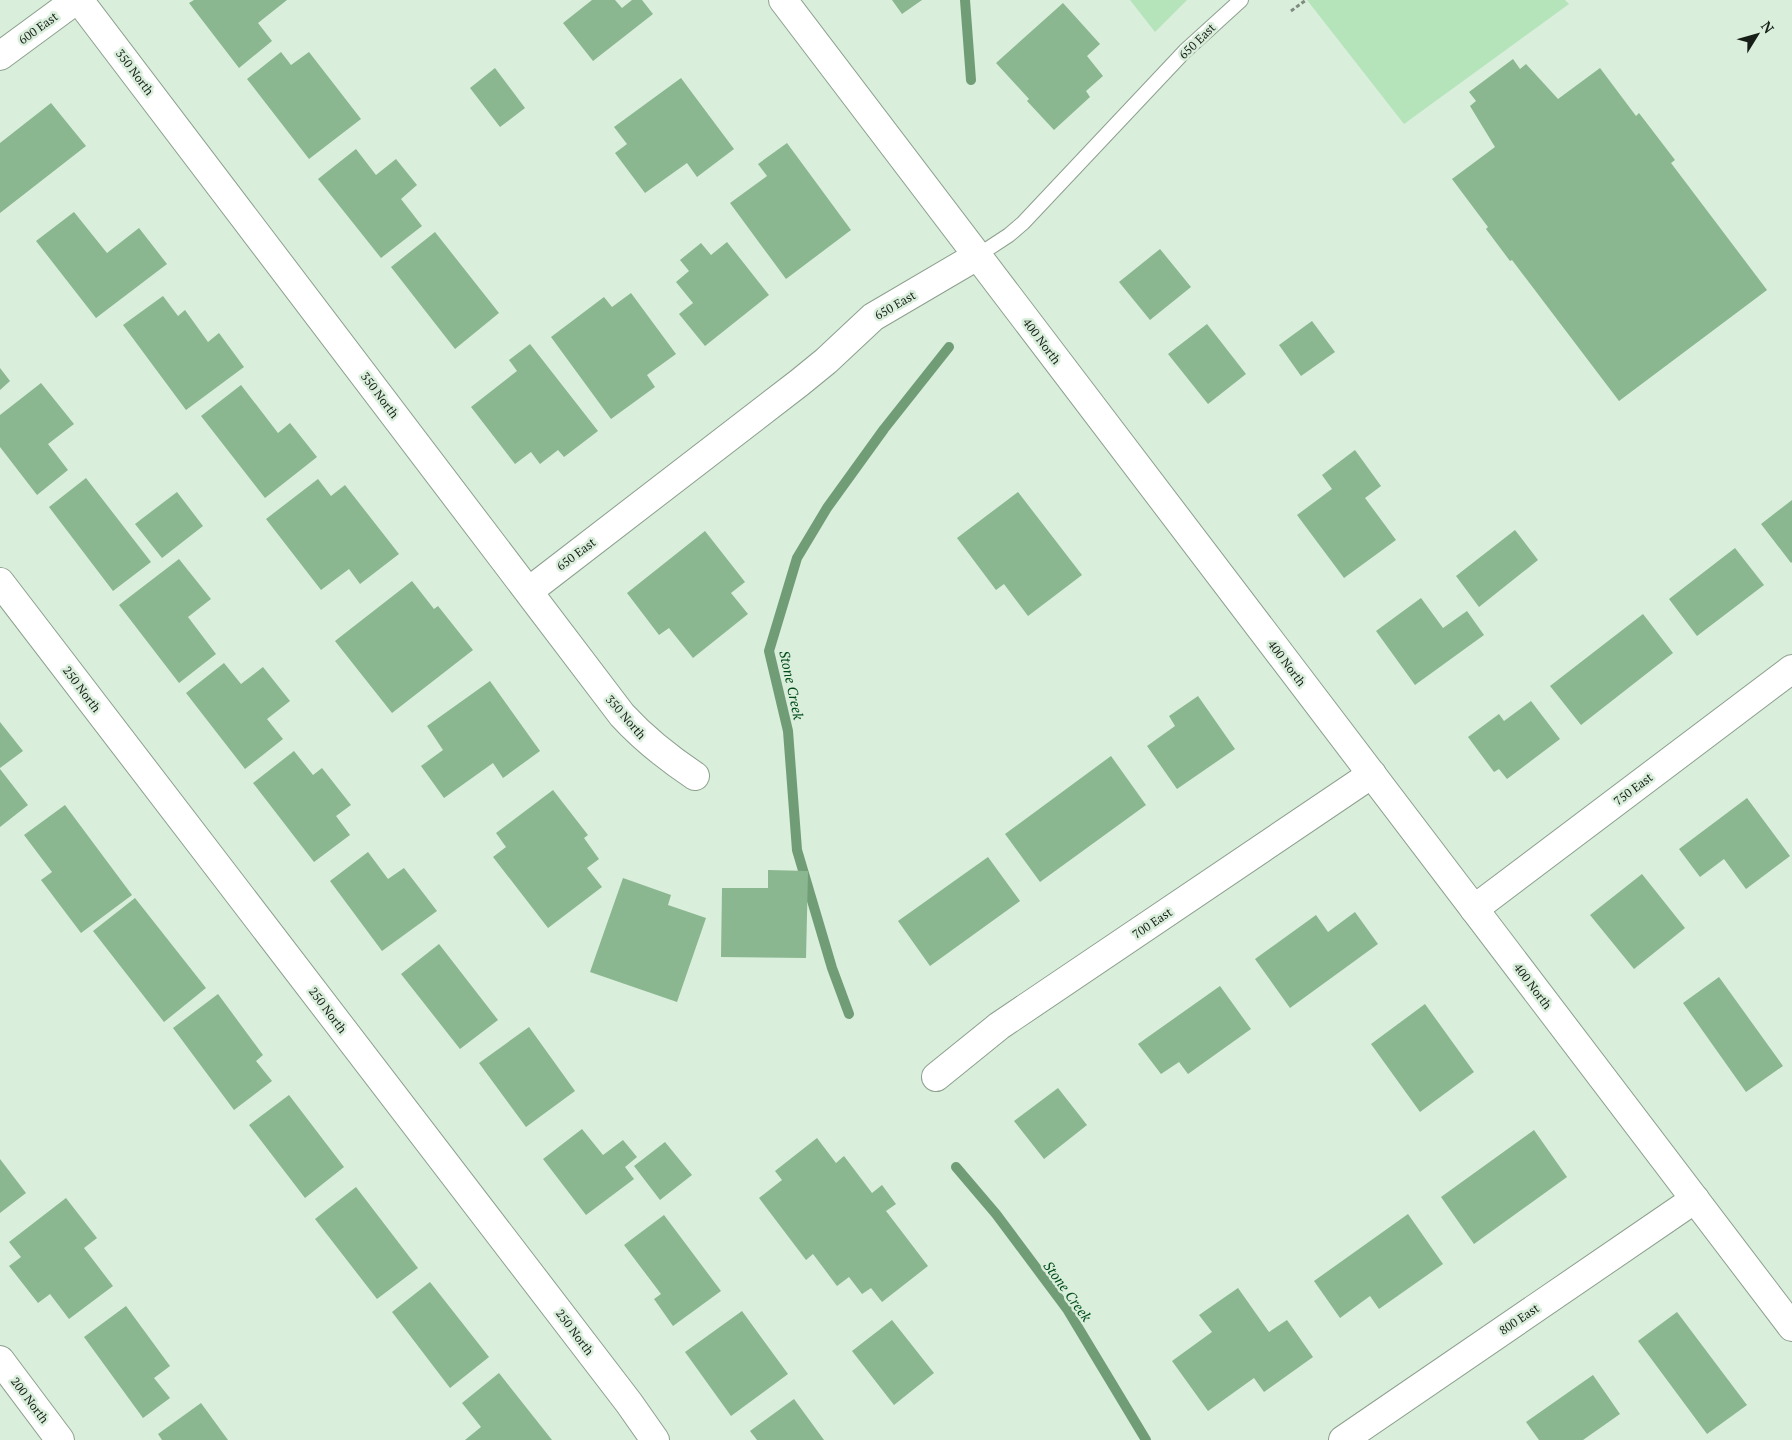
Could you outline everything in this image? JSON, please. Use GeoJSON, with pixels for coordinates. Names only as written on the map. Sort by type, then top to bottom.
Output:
{"type":"FeatureCollection","features":[{"type":"Feature","properties":{"kind":"street","name":"600 East"},"geometry":{"type":"LineString","coordinates":[[0,56],[77,0]]}},
{"type":"Feature","properties":{"kind":"street","name":"350 North"},"geometry":{"type":"LineString","coordinates":[[77,0],[529,591],[622,716],[643,738],[695,776]]}},
{"type":"Feature","properties":{"kind":"street","name":"400 North"},"geometry":{"type":"LineString","coordinates":[[783,0],[1792,1326]]}},
{"type":"Feature","properties":{"kind":"street","name":"650 East"},"geometry":{"type":"LineString","coordinates":[[529,591],[799,383],[826,361],[873,317],[978,256]]}},
{"type":"Feature","properties":{"kind":"street","name":"250 North"},"geometry":{"type":"LineString","coordinates":[[0,582],[617,1387],[655,1440]]}},
{"type":"Feature","properties":{"kind":"street","name":"750 East"},"geometry":{"type":"LineString","coordinates":[[1474,908],[1792,669]]}},
{"type":"Feature","properties":{"kind":"street","name":"700 East"},"geometry":{"type":"LineString","coordinates":[[936,1076],[999,1026],[1372,774]]}},
{"type":"Feature","properties":{"kind":"street","name":"800 East"},"geometry":{"type":"LineString","coordinates":[[1343,1440],[1695,1199]]}},
{"type":"Feature","properties":{"kind":"street","name":"200 North"},"geometry":{"type":"LineString","coordinates":[[0,1360],[60,1440]]}},
{"type":"Feature","properties":{"kind":"lane","name":"650 East"},"geometry":{"type":"LineString","coordinates":[[978,256],[1023,223],[1185,51],[1241,0]]}},
{"type":"Feature","properties":{"kind":"path"},"geometry":{"type":"LineString","coordinates":[[1291,11],[1306,0]]}},
{"type":"Feature","properties":{"kind":"green space"},"geometry":{"type":"Polygon","coordinates":[[[1130,0],[1187,0],[1155,32],[1130,0]]]}},
{"type":"Feature","properties":{"kind":"green space"},"geometry":{"type":"Polygon","coordinates":[[[1307,0],[1565,0],[1569,4],[1404,124],[1307,0]]]}},
{"type":"Feature","properties":{"kind":"building"},"geometry":{"type":"Polygon","coordinates":[[[194,0],[287,0],[258,23],[272,41],[239,68],[189,3],[194,0]]]}},
{"type":"Feature","properties":{"kind":"building"},"geometry":{"type":"Polygon","coordinates":[[[592,0],[615,0],[622,8],[632,0],[642,0],[653,14],[593,61],[563,23],[592,0]]]}},
{"type":"Feature","properties":{"kind":"building"},"geometry":{"type":"Polygon","coordinates":[[[892,0],[922,0],[902,14],[892,0]]]}},
{"type":"Feature","properties":{"kind":"building"},"geometry":{"type":"Polygon","coordinates":[[[1063,3],[1100,44],[1087,56],[1103,76],[1086,91],[1090,97],[1054,130],[996,63],[1063,3]]]}},
{"type":"Feature","properties":{"kind":"building"},"geometry":{"type":"Polygon","coordinates":[[[281,52],[291,65],[309,52],[361,119],[309,159],[247,79],[281,52]]]}},
{"type":"Feature","properties":{"kind":"building"},"geometry":{"type":"Polygon","coordinates":[[[1513,59],[1520,69],[1526,64],[1558,99],[1600,68],[1636,116],[1639,113],[1675,160],[1671,163],[1767,290],[1619,401],[1512,260],[1510,261],[1486,229],[1488,227],[1452,179],[1495,147],[1470,106],[1476,101],[1469,92],[1513,59]]]}},
{"type":"Feature","properties":{"kind":"building"},"geometry":{"type":"Polygon","coordinates":[[[495,68],[525,108],[500,127],[470,88],[495,68]]]}},
{"type":"Feature","properties":{"kind":"building"},"geometry":{"type":"Polygon","coordinates":[[[681,78],[734,149],[697,177],[687,163],[645,193],[615,153],[627,144],[614,127],[681,78]]]}},
{"type":"Feature","properties":{"kind":"building"},"geometry":{"type":"Polygon","coordinates":[[[51,103],[86,146],[0,213],[0,143],[51,103]]]}},
{"type":"Feature","properties":{"kind":"building"},"geometry":{"type":"Polygon","coordinates":[[[787,143],[851,230],[786,279],[730,203],[767,176],[758,164],[787,143]]]}},
{"type":"Feature","properties":{"kind":"building"},"geometry":{"type":"Polygon","coordinates":[[[356,149],[376,175],[396,159],[417,185],[401,199],[422,226],[381,258],[318,179],[356,149]]]}},
{"type":"Feature","properties":{"kind":"building"},"geometry":{"type":"Polygon","coordinates":[[[74,212],[107,253],[139,228],[167,264],[96,318],[36,241],[74,212]]]}},
{"type":"Feature","properties":{"kind":"building"},"geometry":{"type":"Polygon","coordinates":[[[435,232],[499,313],[455,349],[391,267],[435,232]]]}},
{"type":"Feature","properties":{"kind":"building"},"geometry":{"type":"Polygon","coordinates":[[[727,242],[769,295],[705,346],[679,314],[693,303],[676,282],[689,271],[680,260],[701,243],[711,255],[727,242]]]}},
{"type":"Feature","properties":{"kind":"building"},"geometry":{"type":"Polygon","coordinates":[[[1160,249],[1191,287],[1150,320],[1119,282],[1160,249]]]}},
{"type":"Feature","properties":{"kind":"building"},"geometry":{"type":"Polygon","coordinates":[[[631,293],[676,354],[647,375],[655,387],[611,419],[551,337],[604,297],[612,307],[631,293]]]}},
{"type":"Feature","properties":{"kind":"building"},"geometry":{"type":"Polygon","coordinates":[[[163,296],[178,316],[185,310],[208,342],[219,333],[244,367],[186,410],[123,325],[163,296]]]}},
{"type":"Feature","properties":{"kind":"building"},"geometry":{"type":"Polygon","coordinates":[[[1312,321],[1335,352],[1301,376],[1279,345],[1312,321]]]}},
{"type":"Feature","properties":{"kind":"building"},"geometry":{"type":"Polygon","coordinates":[[[1207,324],[1246,374],[1208,404],[1168,354],[1207,324]]]}},
{"type":"Feature","properties":{"kind":"building"},"geometry":{"type":"Polygon","coordinates":[[[530,344],[598,431],[564,457],[558,450],[540,464],[531,452],[515,464],[471,407],[517,371],[509,360],[530,344]]]}},
{"type":"Feature","properties":{"kind":"building"},"geometry":{"type":"Polygon","coordinates":[[[0,368],[10,381],[0,390],[0,368]]]}},
{"type":"Feature","properties":{"kind":"building"},"geometry":{"type":"Polygon","coordinates":[[[41,383],[74,424],[48,444],[68,470],[37,495],[0,447],[0,415],[41,383]]]}},
{"type":"Feature","properties":{"kind":"building"},"geometry":{"type":"Polygon","coordinates":[[[241,385],[278,433],[290,423],[317,457],[265,498],[201,416],[241,385]]]}},
{"type":"Feature","properties":{"kind":"building"},"geometry":{"type":"Polygon","coordinates":[[[1355,450],[1381,486],[1365,498],[1396,540],[1344,578],[1297,515],[1332,489],[1322,475],[1355,450]]]}},
{"type":"Feature","properties":{"kind":"building"},"geometry":{"type":"Polygon","coordinates":[[[86,478],[151,562],[113,591],[49,507],[86,478]]]}},
{"type":"Feature","properties":{"kind":"building"},"geometry":{"type":"Polygon","coordinates":[[[318,479],[331,496],[345,485],[399,554],[360,584],[349,569],[321,590],[266,519],[318,479]]]}},
{"type":"Feature","properties":{"kind":"building"},"geometry":{"type":"Polygon","coordinates":[[[177,492],[203,526],[162,558],[135,524],[177,492]]]}},
{"type":"Feature","properties":{"kind":"building"},"geometry":{"type":"Polygon","coordinates":[[[1018,492],[1082,575],[1028,616],[1004,584],[996,590],[957,538],[1018,492]]]}},
{"type":"Feature","properties":{"kind":"building"},"geometry":{"type":"Polygon","coordinates":[[[1792,500],[1792,562],[1791,563],[1761,524],[1792,500]]]}},
{"type":"Feature","properties":{"kind":"building"},"geometry":{"type":"Polygon","coordinates":[[[1515,530],[1538,560],[1479,607],[1456,576],[1515,530]]]}},
{"type":"Feature","properties":{"kind":"building"},"geometry":{"type":"Polygon","coordinates":[[[705,531],[745,582],[731,593],[748,614],[693,658],[669,628],[659,635],[627,593],[705,531]]]}},
{"type":"Feature","properties":{"kind":"building"},"geometry":{"type":"Polygon","coordinates":[[[1735,548],[1764,585],[1697,636],[1669,599],[1735,548]]]}},
{"type":"Feature","properties":{"kind":"building"},"geometry":{"type":"Polygon","coordinates":[[[179,559],[211,599],[188,617],[216,654],[179,683],[119,605],[179,559]]]}},
{"type":"Feature","properties":{"kind":"building"},"geometry":{"type":"Polygon","coordinates":[[[412,581],[434,609],[438,606],[473,650],[392,713],[335,641],[412,581]]]}},
{"type":"Feature","properties":{"kind":"building"},"geometry":{"type":"Polygon","coordinates":[[[1421,598],[1443,628],[1467,611],[1484,635],[1415,685],[1376,631],[1421,598]]]}},
{"type":"Feature","properties":{"kind":"building"},"geometry":{"type":"Polygon","coordinates":[[[1643,614],[1673,653],[1581,725],[1550,686],[1643,614]]]}},
{"type":"Feature","properties":{"kind":"building"},"geometry":{"type":"Polygon","coordinates":[[[224,663],[241,684],[263,667],[290,701],[267,719],[283,739],[245,769],[186,693],[224,663]]]}},
{"type":"Feature","properties":{"kind":"building"},"geometry":{"type":"Polygon","coordinates":[[[490,681],[540,751],[503,778],[493,763],[444,798],[421,766],[443,750],[427,726],[490,681]]]}},
{"type":"Feature","properties":{"kind":"building"},"geometry":{"type":"Polygon","coordinates":[[[1198,696],[1235,749],[1177,789],[1147,746],[1175,726],[1169,716],[1198,696]]]}},
{"type":"Feature","properties":{"kind":"building"},"geometry":{"type":"Polygon","coordinates":[[[1531,701],[1560,739],[1507,779],[1499,769],[1494,772],[1468,737],[1499,714],[1504,721],[1531,701]]]}},
{"type":"Feature","properties":{"kind":"building"},"geometry":{"type":"Polygon","coordinates":[[[0,722],[23,751],[0,768],[0,722]]]}},
{"type":"Feature","properties":{"kind":"building"},"geometry":{"type":"Polygon","coordinates":[[[294,751],[313,775],[322,768],[351,805],[336,816],[350,835],[314,862],[253,783],[294,751]]]}},
{"type":"Feature","properties":{"kind":"building"},"geometry":{"type":"Polygon","coordinates":[[[1111,756],[1146,805],[1040,882],[1005,834],[1111,756]]]}},
{"type":"Feature","properties":{"kind":"building"},"geometry":{"type":"Polygon","coordinates":[[[0,769],[28,805],[0,827],[0,769]]]}},
{"type":"Feature","properties":{"kind":"building"},"geometry":{"type":"Polygon","coordinates":[[[553,790],[588,835],[584,838],[599,859],[587,868],[602,887],[548,928],[493,857],[506,847],[496,833],[553,790]]]}},
{"type":"Feature","properties":{"kind":"building"},"geometry":{"type":"Polygon","coordinates":[[[1747,798],[1790,856],[1746,889],[1724,859],[1700,877],[1679,849],[1747,798]]]}},
{"type":"Feature","properties":{"kind":"building"},"geometry":{"type":"Polygon","coordinates":[[[65,805],[132,895],[81,933],[41,880],[52,872],[24,835],[65,805]]]}},
{"type":"Feature","properties":{"kind":"building"},"geometry":{"type":"Polygon","coordinates":[[[368,852],[388,879],[404,868],[437,911],[382,951],[330,881],[368,852]]]}},
{"type":"Feature","properties":{"kind":"building"},"geometry":{"type":"Polygon","coordinates":[[[988,857],[1020,901],[930,966],[898,921],[988,857]]]}},
{"type":"Feature","properties":{"kind":"building"},"geometry":{"type":"Polygon","coordinates":[[[768,870],[808,871],[806,958],[721,957],[722,888],[768,888],[768,870]]]}},
{"type":"Feature","properties":{"kind":"building"},"geometry":{"type":"Polygon","coordinates":[[[1642,874],[1685,928],[1634,969],[1590,915],[1642,874]]]}},
{"type":"Feature","properties":{"kind":"building"},"geometry":{"type":"Polygon","coordinates":[[[623,878],[671,895],[668,905],[706,918],[677,1002],[590,972],[623,878]]]}},
{"type":"Feature","properties":{"kind":"building"},"geometry":{"type":"Polygon","coordinates":[[[135,898],[206,988],[164,1022],[93,931],[135,898]]]}},
{"type":"Feature","properties":{"kind":"building"},"geometry":{"type":"Polygon","coordinates":[[[1355,912],[1378,944],[1290,1008],[1255,959],[1316,915],[1328,932],[1355,912]]]}},
{"type":"Feature","properties":{"kind":"building"},"geometry":{"type":"Polygon","coordinates":[[[439,944],[498,1020],[460,1049],[401,974],[439,944]]]}},
{"type":"Feature","properties":{"kind":"building"},"geometry":{"type":"Polygon","coordinates":[[[1719,977],[1783,1066],[1746,1092],[1683,1003],[1719,977]]]}},
{"type":"Feature","properties":{"kind":"building"},"geometry":{"type":"Polygon","coordinates":[[[1220,986],[1251,1029],[1188,1074],[1179,1062],[1161,1074],[1138,1044],[1220,986]]]}},
{"type":"Feature","properties":{"kind":"building"},"geometry":{"type":"Polygon","coordinates":[[[218,994],[263,1055],[256,1061],[272,1081],[234,1110],[173,1028],[218,994]]]}},
{"type":"Feature","properties":{"kind":"building"},"geometry":{"type":"Polygon","coordinates":[[[1425,1004],[1474,1072],[1420,1112],[1371,1044],[1425,1004]]]}},
{"type":"Feature","properties":{"kind":"building"},"geometry":{"type":"Polygon","coordinates":[[[529,1027],[575,1091],[526,1127],[479,1063],[529,1027]]]}},
{"type":"Feature","properties":{"kind":"building"},"geometry":{"type":"Polygon","coordinates":[[[1058,1088],[1087,1125],[1044,1159],[1014,1121],[1058,1088]]]}},
{"type":"Feature","properties":{"kind":"building"},"geometry":{"type":"Polygon","coordinates":[[[289,1095],[344,1167],[305,1198],[249,1125],[289,1095]]]}},
{"type":"Feature","properties":{"kind":"building"},"geometry":{"type":"Polygon","coordinates":[[[582,1129],[603,1155],[623,1140],[637,1157],[625,1167],[634,1179],[586,1215],[543,1159],[582,1129]]]}},
{"type":"Feature","properties":{"kind":"building"},"geometry":{"type":"Polygon","coordinates":[[[1534,1130],[1567,1177],[1474,1244],[1441,1197],[1534,1130]]]}},
{"type":"Feature","properties":{"kind":"building"},"geometry":{"type":"Polygon","coordinates":[[[817,1138],[836,1163],[844,1156],[872,1193],[882,1185],[896,1204],[886,1211],[928,1266],[882,1302],[871,1288],[862,1294],[849,1277],[837,1286],[813,1254],[806,1260],[759,1198],[782,1180],[775,1171],[817,1138]]]}},
{"type":"Feature","properties":{"kind":"building"},"geometry":{"type":"Polygon","coordinates":[[[665,1142],[692,1175],[660,1200],[634,1166],[665,1142]]]}},
{"type":"Feature","properties":{"kind":"building"},"geometry":{"type":"Polygon","coordinates":[[[0,1159],[26,1193],[0,1213],[0,1159]]]}},
{"type":"Feature","properties":{"kind":"building"},"geometry":{"type":"Polygon","coordinates":[[[356,1187],[418,1268],[377,1299],[315,1219],[356,1187]]]}},
{"type":"Feature","properties":{"kind":"building"},"geometry":{"type":"Polygon","coordinates":[[[66,1198],[97,1238],[84,1248],[113,1286],[69,1319],[50,1294],[38,1303],[9,1266],[21,1257],[9,1242],[66,1198]]]}},
{"type":"Feature","properties":{"kind":"building"},"geometry":{"type":"Polygon","coordinates":[[[1408,1214],[1443,1264],[1379,1309],[1370,1296],[1340,1318],[1314,1281],[1408,1214]]]}},
{"type":"Feature","properties":{"kind":"building"},"geometry":{"type":"Polygon","coordinates":[[[664,1215],[721,1291],[673,1326],[654,1299],[661,1294],[624,1245],[664,1215]]]}},
{"type":"Feature","properties":{"kind":"building"},"geometry":{"type":"Polygon","coordinates":[[[430,1282],[489,1357],[450,1388],[392,1312],[430,1282]]]}},
{"type":"Feature","properties":{"kind":"building"},"geometry":{"type":"Polygon","coordinates":[[[1238,1288],[1269,1332],[1287,1320],[1313,1357],[1264,1392],[1254,1378],[1208,1411],[1172,1361],[1212,1332],[1199,1315],[1238,1288]]]}},
{"type":"Feature","properties":{"kind":"building"},"geometry":{"type":"Polygon","coordinates":[[[126,1306],[170,1366],[154,1378],[170,1398],[143,1418],[84,1337],[126,1306]]]}},
{"type":"Feature","properties":{"kind":"building"},"geometry":{"type":"Polygon","coordinates":[[[742,1311],[788,1374],[731,1416],[685,1352],[742,1311]]]}},
{"type":"Feature","properties":{"kind":"building"},"geometry":{"type":"Polygon","coordinates":[[[1677,1312],[1747,1405],[1707,1434],[1638,1341],[1677,1312]]]}},
{"type":"Feature","properties":{"kind":"building"},"geometry":{"type":"Polygon","coordinates":[[[892,1320],[934,1373],[894,1405],[852,1351],[892,1320]]]}},
{"type":"Feature","properties":{"kind":"building"},"geometry":{"type":"Polygon","coordinates":[[[499,1373],[552,1440],[465,1440],[481,1427],[462,1403],[499,1373]]]}},
{"type":"Feature","properties":{"kind":"building"},"geometry":{"type":"Polygon","coordinates":[[[1593,1375],[1620,1414],[1583,1440],[1539,1440],[1526,1422],[1593,1375]]]}},
{"type":"Feature","properties":{"kind":"building"},"geometry":{"type":"Polygon","coordinates":[[[794,1399],[824,1440],[757,1440],[750,1431],[794,1399]]]}},
{"type":"Feature","properties":{"kind":"building"},"geometry":{"type":"Polygon","coordinates":[[[201,1403],[228,1440],[162,1440],[158,1434],[201,1403]]]}},
{"type":"Feature","properties":{"kind":"waterway","name":"Stone Creek"},"geometry":{"type":"LineString","coordinates":[[965,0],[971,80]]}},
{"type":"Feature","properties":{"kind":"waterway","name":"Stone Creek"},"geometry":{"type":"LineString","coordinates":[[849,1014],[832,968],[797,850],[788,731],[769,651],[797,558],[827,508],[884,429],[949,347]]}},
{"type":"Feature","properties":{"kind":"waterway","name":"Stone Creek"},"geometry":{"type":"LineString","coordinates":[[956,1167],[996,1214],[1067,1309],[1146,1440]]}}]}
